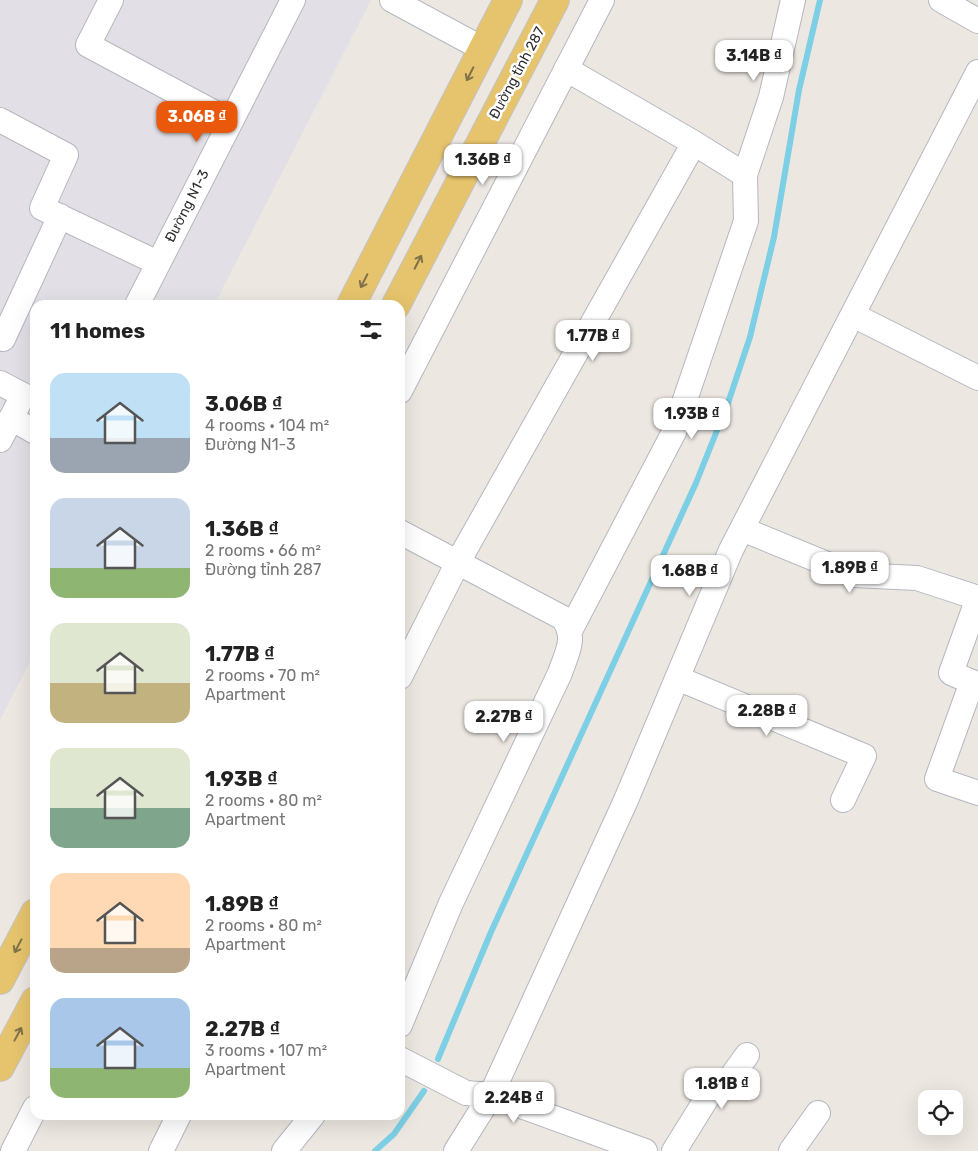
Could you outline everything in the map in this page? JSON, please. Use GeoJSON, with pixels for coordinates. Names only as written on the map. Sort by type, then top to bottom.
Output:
{"type":"FeatureCollection","features":[{"type":"Feature","properties":{"kind":"main road"},"geometry":{"type":"LineString","coordinates":[[355,300],[508,0]]}},
{"type":"Feature","properties":{"kind":"main road","name":"Đường tỉnh 287"},"geometry":{"type":"LineString","coordinates":[[399,300],[555,0]]}},
{"type":"Feature","properties":{"kind":"main road"},"geometry":{"type":"LineString","coordinates":[[0,980],[30,923]]}},
{"type":"Feature","properties":{"kind":"main road"},"geometry":{"type":"LineString","coordinates":[[0,1067],[30,1010]]}},
{"type":"Feature","properties":{"kind":"street"},"geometry":{"type":"LineString","coordinates":[[110,0],[88,45],[230,121]]}},
{"type":"Feature","properties":{"kind":"street","name":"Đường N1-3"},"geometry":{"type":"LineString","coordinates":[[140,300],[293,0]]}},
{"type":"Feature","properties":{"kind":"street"},"geometry":{"type":"LineString","coordinates":[[392,0],[483,49]]}},
{"type":"Feature","properties":{"kind":"street"},"geometry":{"type":"LineString","coordinates":[[405,381],[602,0]]}},
{"type":"Feature","properties":{"kind":"street"},"geometry":{"type":"LineString","coordinates":[[405,1013],[451,903],[560,673],[570,645],[571,629],[674,432],[746,221],[745,175],[771,97],[793,0]]}},
{"type":"Feature","properties":{"kind":"street"},"geometry":{"type":"LineString","coordinates":[[942,0],[978,22]]}},
{"type":"Feature","properties":{"kind":"street"},"geometry":{"type":"LineString","coordinates":[[566,69],[694,143],[745,175]]}},
{"type":"Feature","properties":{"kind":"street"},"geometry":{"type":"LineString","coordinates":[[456,1151],[491,1095],[626,800],[742,530],[853,315],[968,113],[978,72]]}},
{"type":"Feature","properties":{"kind":"street"},"geometry":{"type":"LineString","coordinates":[[0,120],[66,155],[42,208],[158,263]]}},
{"type":"Feature","properties":{"kind":"street"},"geometry":{"type":"LineString","coordinates":[[405,667],[458,562],[694,143]]}},
{"type":"Feature","properties":{"kind":"street"},"geometry":{"type":"LineString","coordinates":[[0,338],[3,339],[60,216]]}},
{"type":"Feature","properties":{"kind":"street"},"geometry":{"type":"LineString","coordinates":[[853,315],[978,378]]}},
{"type":"Feature","properties":{"kind":"street"},"geometry":{"type":"LineString","coordinates":[[0,382],[23,395],[0,440]]}},
{"type":"Feature","properties":{"kind":"street"},"geometry":{"type":"LineString","coordinates":[[11,418],[30,429]]}},
{"type":"Feature","properties":{"kind":"street"},"geometry":{"type":"LineString","coordinates":[[742,530],[854,575],[917,578],[978,598],[951,673],[972,682],[937,779],[978,793]]}},
{"type":"Feature","properties":{"kind":"street"},"geometry":{"type":"LineString","coordinates":[[405,535],[564,618],[571,629]]}},
{"type":"Feature","properties":{"kind":"street"},"geometry":{"type":"LineString","coordinates":[[677,678],[864,756],[843,800]]}},
{"type":"Feature","properties":{"kind":"street"},"geometry":{"type":"LineString","coordinates":[[674,1151],[710,1092],[729,1080],[747,1055]]}},
{"type":"Feature","properties":{"kind":"street"},"geometry":{"type":"LineString","coordinates":[[405,1062],[466,1093],[491,1095],[645,1151]]}},
{"type":"Feature","properties":{"kind":"street"},"geometry":{"type":"LineString","coordinates":[[791,1151],[818,1113]]}},
{"type":"Feature","properties":{"kind":"street"},"geometry":{"type":"LineString","coordinates":[[13,1151],[30,1118]]}},
{"type":"Feature","properties":{"kind":"street"},"geometry":{"type":"LineString","coordinates":[[161,1151],[176,1120]]}},
{"type":"Feature","properties":{"kind":"street"},"geometry":{"type":"LineString","coordinates":[[284,1151],[309,1120]]}},
{"type":"Feature","properties":{"kind":"shaded area"},"geometry":{"type":"Polygon","coordinates":[[[0,0],[371,0],[217,300],[30,300],[30,662],[0,720],[0,0]]]}},
{"type":"Feature","properties":{"kind":"waterway"},"geometry":{"type":"LineString","coordinates":[[438,1059],[491,932],[696,483],[728,403],[750,337],[774,237],[799,90],[820,0]]}},
{"type":"Feature","properties":{"kind":"waterway"},"geometry":{"type":"LineString","coordinates":[[405,1118],[424,1091]]}},
{"type":"Feature","properties":{"kind":"waterway"},"geometry":{"type":"LineString","coordinates":[[375,1151],[394,1134],[404,1120]]}}]}
